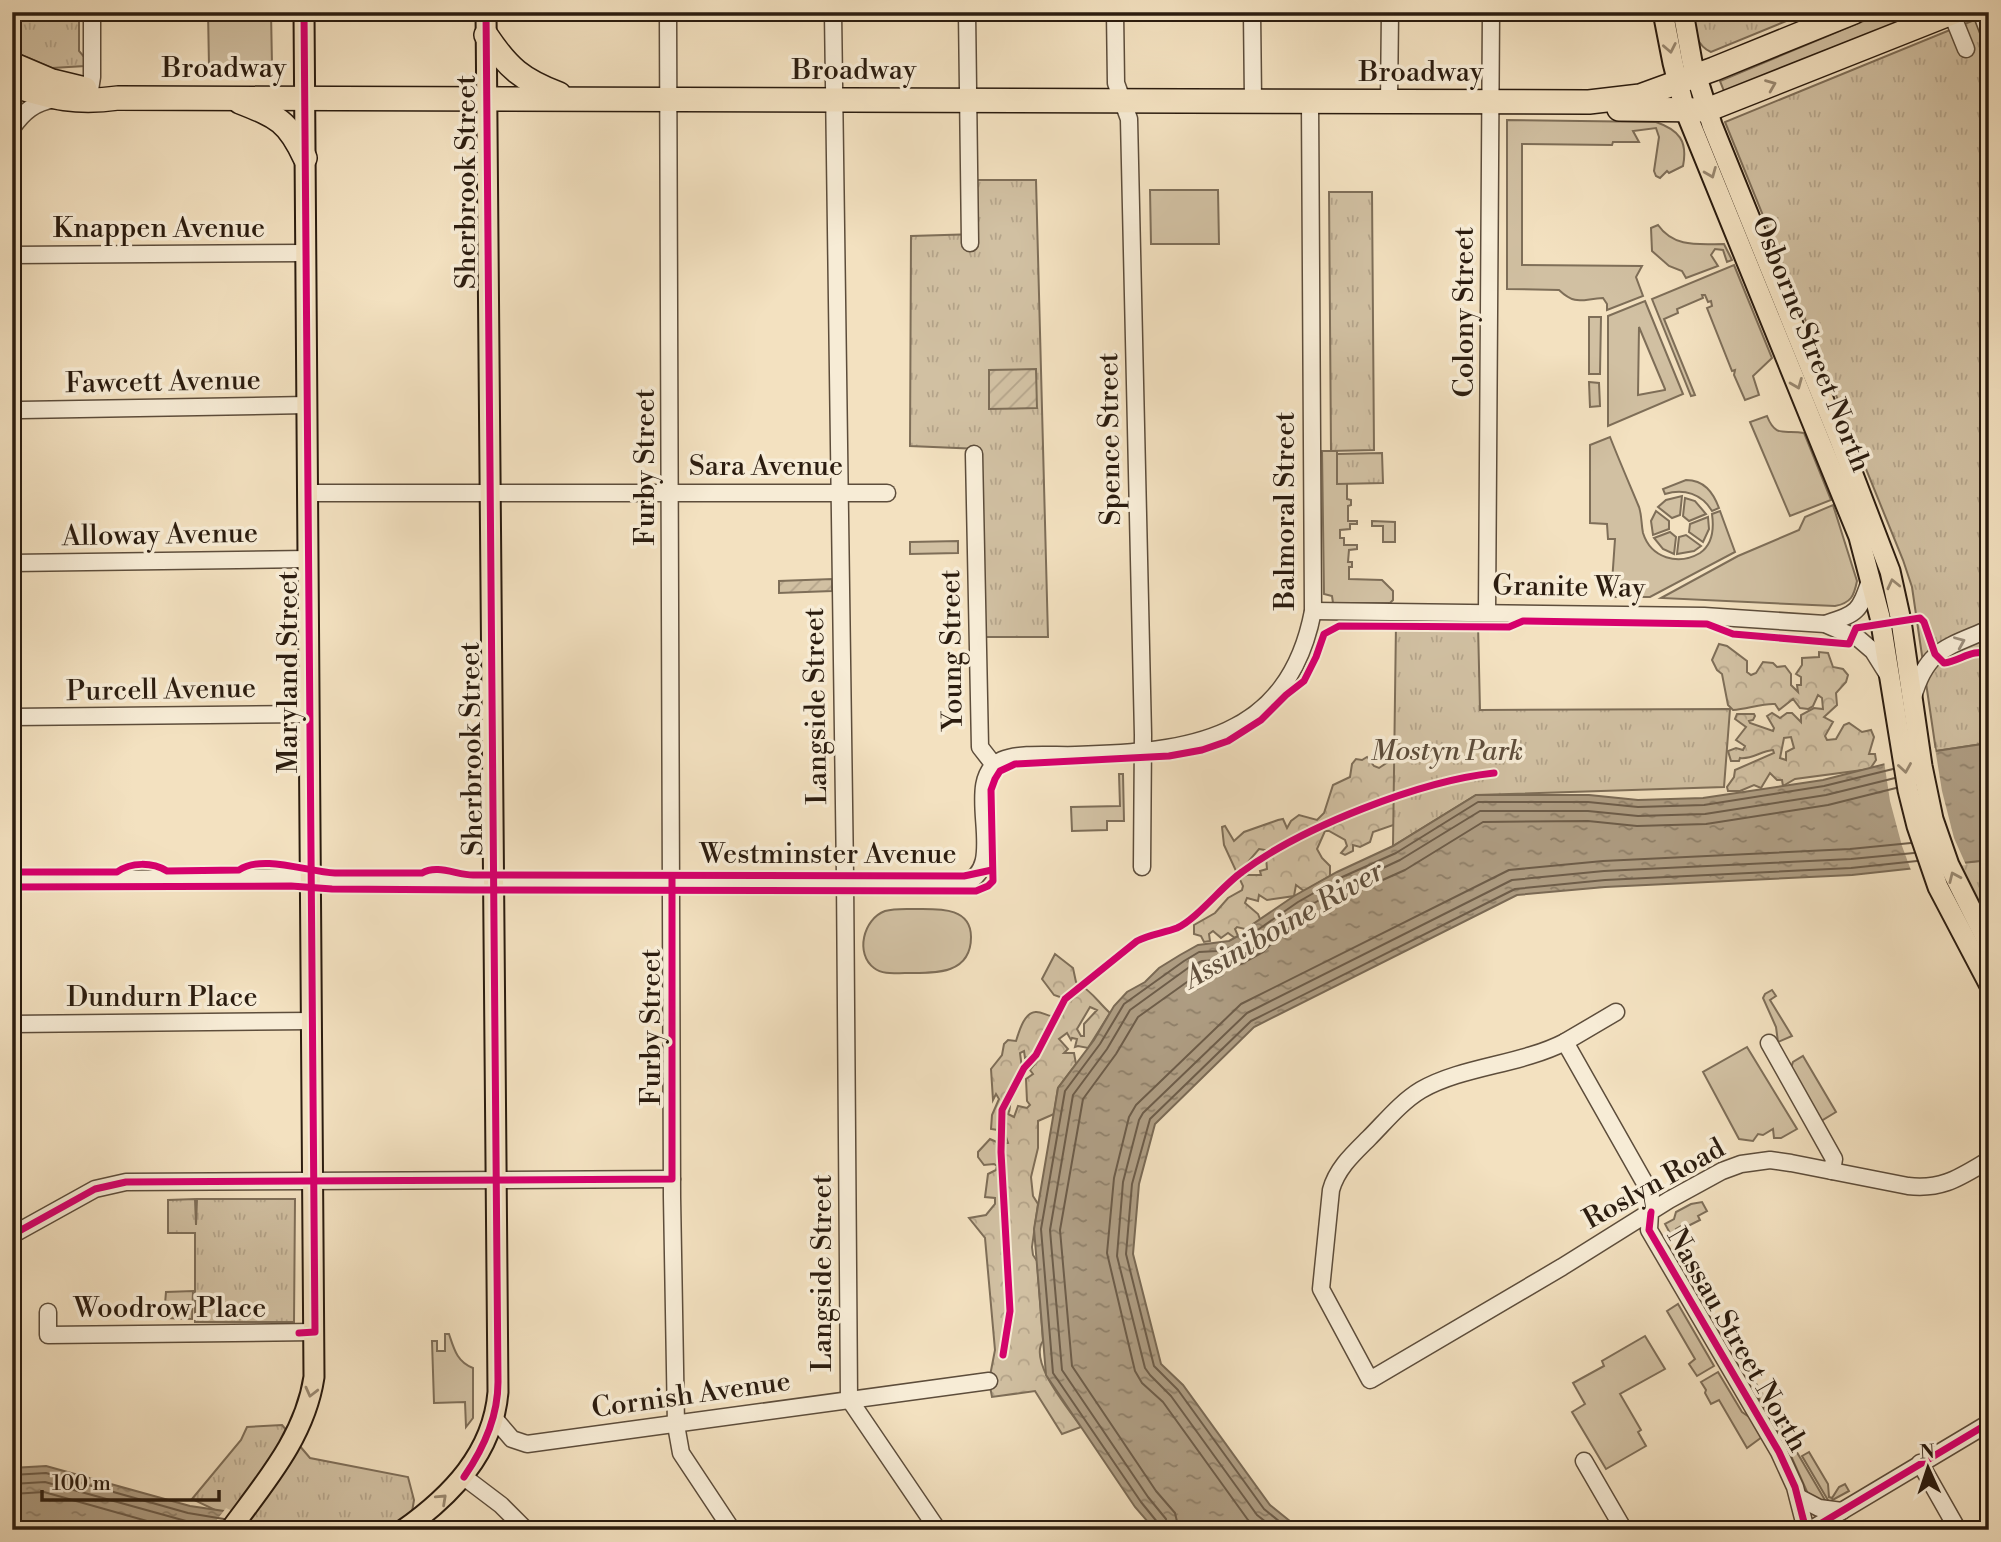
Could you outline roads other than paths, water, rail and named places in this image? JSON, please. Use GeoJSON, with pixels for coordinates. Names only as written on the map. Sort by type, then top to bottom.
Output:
{"type":"FeatureCollection","features":[{"type":"Feature","properties":{"kind":"highway","name":"Broadway"},"geometry":{"type":"LineString","coordinates":[[12,85],[59,99],[91,102],[118,98],[486,97],[1589,102],[1640,96],[1854,12]]}},
{"type":"Feature","properties":{"kind":"highway","name":"Broadway"},"geometry":{"type":"LineString","coordinates":[[1589,102],[1611,109],[1696,110],[1952,13]]}},
{"type":"Feature","properties":{"kind":"highway"},"geometry":{"type":"LineString","coordinates":[[486,24],[501,58],[516,74],[536,85],[572,98]]}},
{"type":"Feature","properties":{"kind":"highway","name":"Broadway"},"geometry":{"type":"LineString","coordinates":[[12,64],[52,80],[118,98]]}},
{"type":"Feature","properties":{"kind":"highway"},"geometry":{"type":"LineString","coordinates":[[228,97],[267,113],[284,124],[294,135],[305,158]]}},
{"type":"Feature","properties":{"kind":"main road","name":"Maryland Street"},"geometry":{"type":"LineString","coordinates":[[230,1530],[289,1448],[301,1423],[313,1385],[315,1332],[304,12]]}},
{"type":"Feature","properties":{"kind":"main road","name":"Osborne Street North"},"geometry":{"type":"LineString","coordinates":[[1663,12],[1696,110],[1859,537],[1899,694]]}},
{"type":"Feature","properties":{"kind":"main road","name":"Osborne Street North"},"geometry":{"type":"LineString","coordinates":[[1682,12],[1687,79]]}},
{"type":"Feature","properties":{"kind":"main road","name":"Sherbrook Street"},"geometry":{"type":"LineString","coordinates":[[410,1525],[440,1502],[464,1477],[494,1418],[499,1382],[486,24]]}},
{"type":"Feature","properties":{"kind":"main road","name":"Osborne Street North"},"geometry":{"type":"LineString","coordinates":[[1696,110],[1830,413],[1890,571],[1901,621],[1899,694]]}},
{"type":"Feature","properties":{"kind":"main road"},"geometry":{"type":"LineString","coordinates":[[1899,694],[1933,819],[1981,943],[1989,984]]}},
{"type":"Feature","properties":{"kind":"street"},"geometry":{"type":"LineString","coordinates":[[90,90],[92,12]]}},
{"type":"Feature","properties":{"kind":"street","name":"Furby Street"},"geometry":{"type":"LineString","coordinates":[[668,12],[672,1179],[676,1425],[681,1453],[732,1530]]}},
{"type":"Feature","properties":{"kind":"street","name":"Langside Street"},"geometry":{"type":"LineString","coordinates":[[833,12],[849,1399]]}},
{"type":"Feature","properties":{"kind":"street"},"geometry":{"type":"LineString","coordinates":[[967,12],[970,243]]}},
{"type":"Feature","properties":{"kind":"street","name":"Spence Street"},"geometry":{"type":"LineString","coordinates":[[1115,12],[1116,83],[1129,119],[1143,751],[1142,867]]}},
{"type":"Feature","properties":{"kind":"street"},"geometry":{"type":"LineString","coordinates":[[1252,12],[1253,100]]}},
{"type":"Feature","properties":{"kind":"street"},"geometry":{"type":"LineString","coordinates":[[1389,102],[1390,12]]}},
{"type":"Feature","properties":{"kind":"street","name":"Colony Street"},"geometry":{"type":"LineString","coordinates":[[1487,613],[1491,12]]}},
{"type":"Feature","properties":{"kind":"street"},"geometry":{"type":"LineString","coordinates":[[1981,12],[1989,33]]}},
{"type":"Feature","properties":{"kind":"street"},"geometry":{"type":"LineString","coordinates":[[1952,13],[1966,49]]}},
{"type":"Feature","properties":{"kind":"street"},"geometry":{"type":"LineString","coordinates":[[12,128],[33,105],[59,99]]}},
{"type":"Feature","properties":{"kind":"street","name":"Balmoral Street"},"geometry":{"type":"LineString","coordinates":[[994,765],[1010,758],[1143,751],[1178,747],[1210,739],[1237,726],[1265,705],[1283,687],[1296,665],[1309,631],[1313,611],[1310,102]]}},
{"type":"Feature","properties":{"kind":"street","name":"Knappen Avenue"},"geometry":{"type":"LineString","coordinates":[[12,255],[306,253]]}},
{"type":"Feature","properties":{"kind":"street","name":"Fawcett Avenue"},"geometry":{"type":"LineString","coordinates":[[21,410],[307,405]]}},
{"type":"Feature","properties":{"kind":"street","name":"Young Street"},"geometry":{"type":"LineString","coordinates":[[974,454],[981,747],[994,765]]}},
{"type":"Feature","properties":{"kind":"street","name":"Sara Avenue"},"geometry":{"type":"LineString","coordinates":[[308,493],[887,493]]}},
{"type":"Feature","properties":{"kind":"street","name":"Alloway Avenue"},"geometry":{"type":"LineString","coordinates":[[12,563],[308,559]]}},
{"type":"Feature","properties":{"kind":"street","name":"Granite Way"},"geometry":{"type":"LineString","coordinates":[[1825,624],[1855,613],[1862,603],[1871,578]]}},
{"type":"Feature","properties":{"kind":"street","name":"Granite Way"},"geometry":{"type":"LineString","coordinates":[[1313,611],[1704,616],[1825,624],[1838,628],[1873,651],[1899,694]]}},
{"type":"Feature","properties":{"kind":"street"},"geometry":{"type":"LineString","coordinates":[[1899,694],[1919,677],[1935,654],[1989,629]]}},
{"type":"Feature","properties":{"kind":"street","name":"Purcell Avenue"},"geometry":{"type":"LineString","coordinates":[[12,717],[310,715]]}},
{"type":"Feature","properties":{"kind":"street","name":"Westminster Avenue"},"geometry":{"type":"LineString","coordinates":[[12,880],[311,879],[495,883],[961,884],[974,878],[983,864],[985,787],[987,775],[994,765]]}},
{"type":"Feature","properties":{"kind":"street"},"geometry":{"type":"LineString","coordinates":[[1564,1041],[1616,1012]]}},
{"type":"Feature","properties":{"kind":"street","name":"Dundurn Place"},"geometry":{"type":"LineString","coordinates":[[12,1024],[311,1021]]}},
{"type":"Feature","properties":{"kind":"street","name":"Nassau Street North"},"geometry":{"type":"LineString","coordinates":[[1564,1041],[1651,1194],[1649,1230],[1774,1441],[1798,1497],[1808,1530]]}},
{"type":"Feature","properties":{"kind":"street","name":"Roslyn Road"},"geometry":{"type":"LineString","coordinates":[[1564,1041],[1542,1052],[1423,1089],[1405,1102],[1350,1157],[1336,1177],[1331,1190],[1321,1289],[1370,1380],[1722,1171],[1753,1161],[1790,1163],[1925,1188],[1947,1183],[1989,1160]]}},
{"type":"Feature","properties":{"kind":"street"},"geometry":{"type":"LineString","coordinates":[[1769,1043],[1834,1159],[1832,1171]]}},
{"type":"Feature","properties":{"kind":"street"},"geometry":{"type":"LineString","coordinates":[[12,1235],[95,1189],[117,1183],[672,1179]]}},
{"type":"Feature","properties":{"kind":"street","name":"Woodrow Place"},"geometry":{"type":"LineString","coordinates":[[48,1312],[48,1335],[315,1332]]}},
{"type":"Feature","properties":{"kind":"street","name":"Cornish Avenue"},"geometry":{"type":"LineString","coordinates":[[494,1418],[512,1439],[527,1444],[989,1381]]}},
{"type":"Feature","properties":{"kind":"street"},"geometry":{"type":"LineString","coordinates":[[849,1399],[938,1530]]}},
{"type":"Feature","properties":{"kind":"street"},"geometry":{"type":"LineString","coordinates":[[1808,1530],[1989,1423]]}},
{"type":"Feature","properties":{"kind":"street"},"geometry":{"type":"LineString","coordinates":[[1584,1461],[1624,1530]]}},
{"type":"Feature","properties":{"kind":"street"},"geometry":{"type":"LineString","coordinates":[[1920,1464],[1958,1530]]}},
{"type":"Feature","properties":{"kind":"street"},"geometry":{"type":"LineString","coordinates":[[464,1477],[501,1505],[526,1530]]}},
{"type":"Feature","properties":{"kind":"street"},"geometry":{"type":"LineString","coordinates":[[1798,1497],[1819,1508],[1842,1511]]}},
{"type":"Feature","properties":{"kind":"water","name":"Assiniboine River"},"geometry":{"type":"Polygon","coordinates":[[[1989,743],[1989,860],[1852,875],[1605,887],[1517,895],[1254,1027],[1155,1124],[1139,1184],[1133,1254],[1161,1364],[1183,1385],[1270,1505],[1301,1530],[1155,1530],[1135,1507],[1046,1375],[1034,1229],[1058,1088],[1094,1040],[1114,1006],[1127,992],[1145,982],[1159,968],[1180,955],[1198,945],[1229,941],[1249,930],[1253,924],[1294,896],[1393,846],[1476,795],[1589,795],[1638,800],[1703,798],[1823,780],[1936,751],[1989,743]]]}},
{"type":"Feature","properties":{"kind":"water"},"geometry":{"type":"Polygon","coordinates":[[[46,1466],[190,1506],[224,1511],[260,1530],[12,1530],[12,1468],[46,1466]]]}},
{"type":"Feature","properties":{"kind":"park label","name":"Mostyn Park"},"geometry":{"type":"Point","coordinates":[1447,751]}}]}
